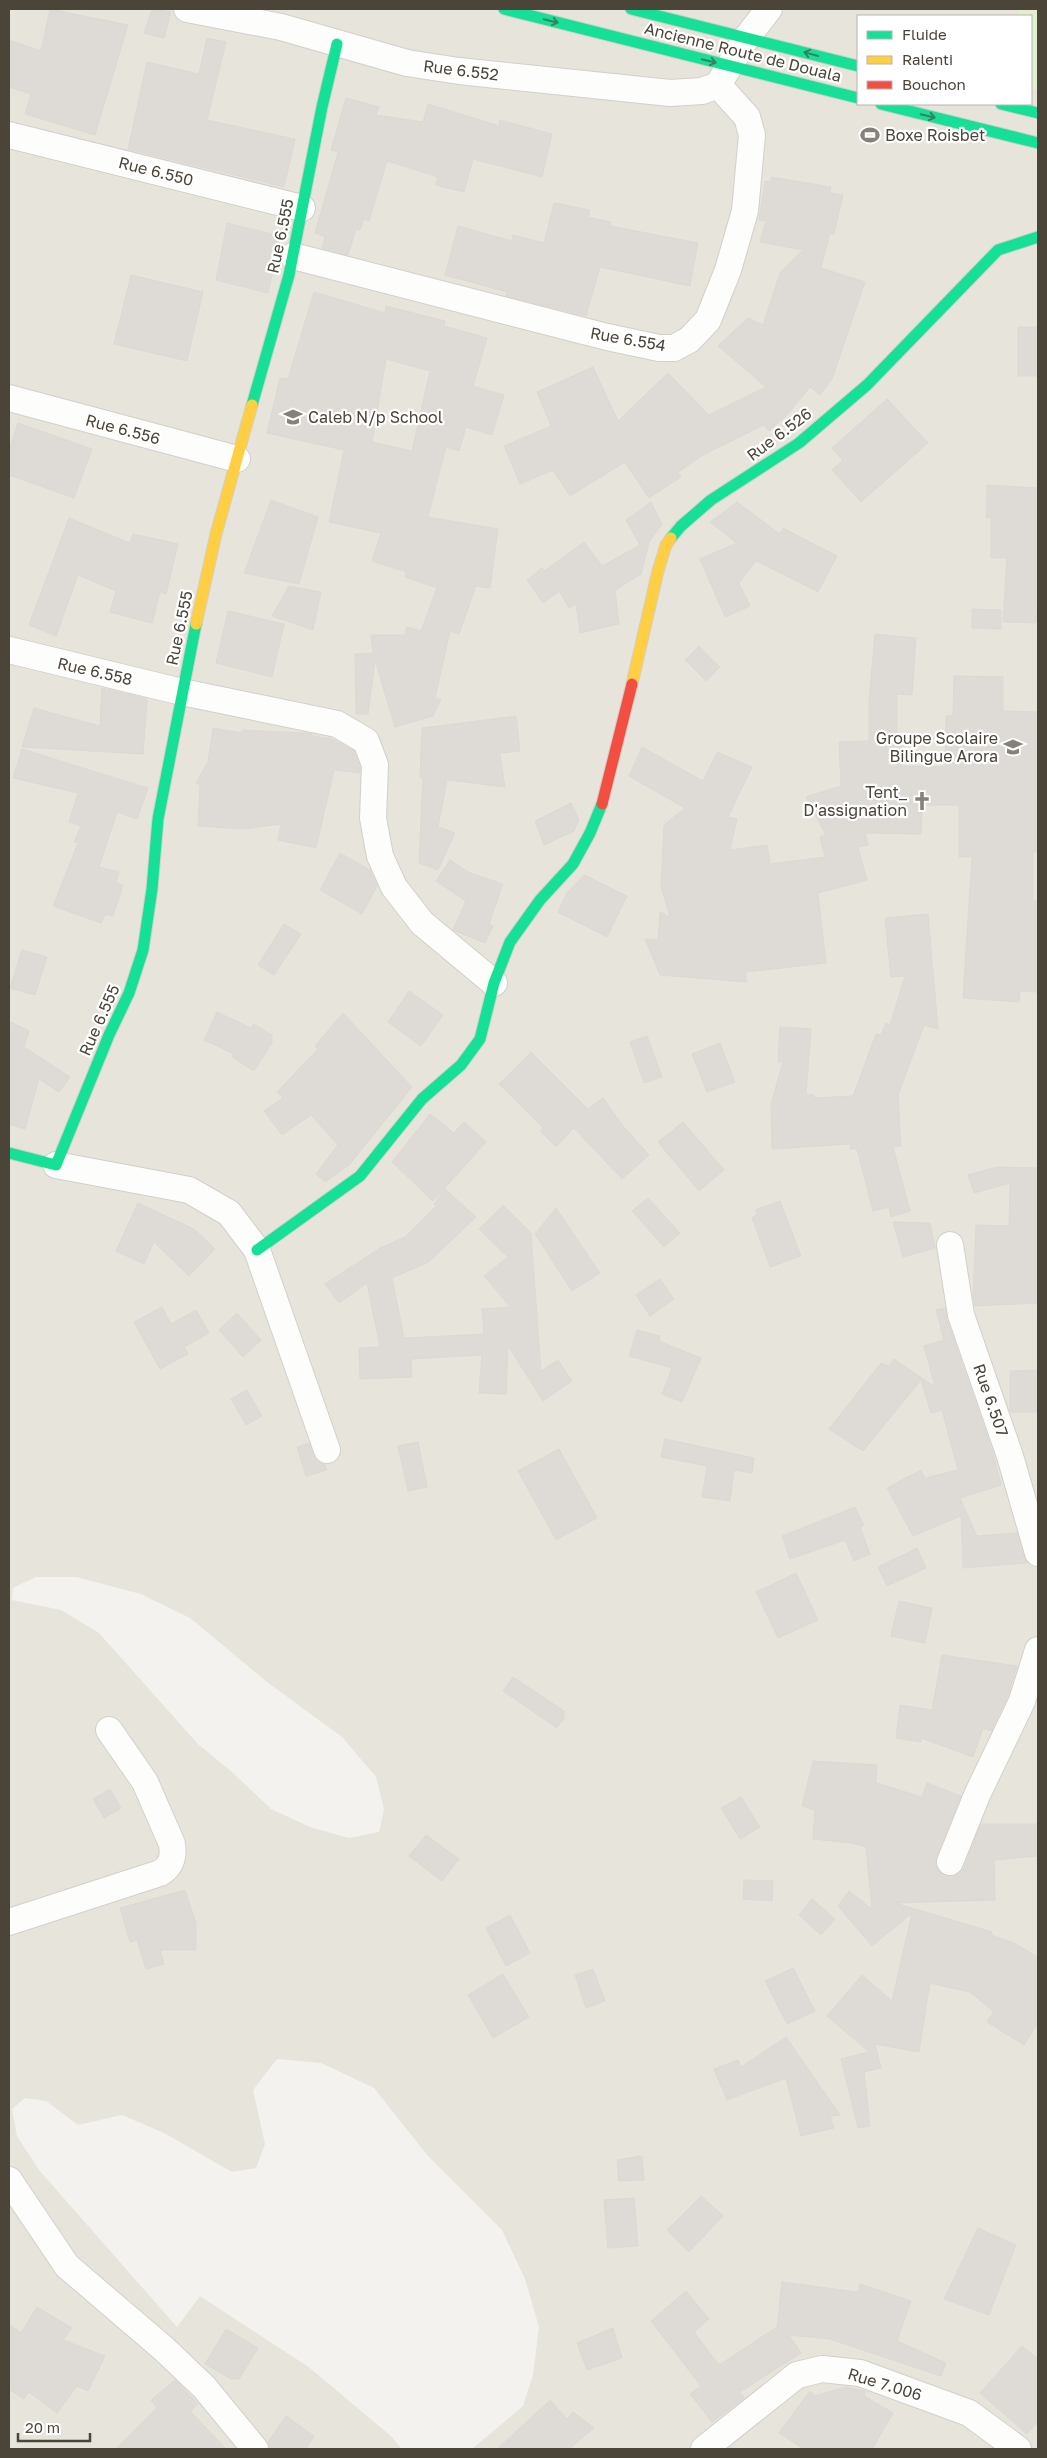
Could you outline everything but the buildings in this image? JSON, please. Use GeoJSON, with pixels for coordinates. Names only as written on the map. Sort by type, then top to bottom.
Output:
{"type":"FeatureCollection","features":[{"type":"Feature","properties":{"kind":"street","name":"Rue 6.552"},"geometry":{"type":"LineString","coordinates":[[187,9],[281,27],[407,63],[459,71],[670,93],[702,91],[724,75]]}},
{"type":"Feature","properties":{"kind":"street","name":"Ancienne Route de Douala"},"geometry":{"type":"LineString","coordinates":[[504,9],[724,75],[857,98]]}},
{"type":"Feature","properties":{"kind":"street"},"geometry":{"type":"LineString","coordinates":[[631,9],[857,66]]}},
{"type":"Feature","properties":{"kind":"street"},"geometry":{"type":"LineString","coordinates":[[724,75],[747,37],[769,9]]}},
{"type":"Feature","properties":{"kind":"street","name":"Rue 6.555"},"geometry":{"type":"LineString","coordinates":[[56,1165],[105,1044],[129,993],[143,950],[152,889],[158,819],[182,692],[216,534],[293,256],[322,107],[337,44]]}},
{"type":"Feature","properties":{"kind":"street","name":"Rue 6.554"},"geometry":{"type":"LineString","coordinates":[[293,256],[607,337],[659,348],[674,348],[689,340],[708,320],[728,270],[745,211],[752,135],[747,117],[724,75]]}},
{"type":"Feature","properties":{"kind":"street"},"geometry":{"type":"LineString","coordinates":[[885,105],[1038,143]]}},
{"type":"Feature","properties":{"kind":"street"},"geometry":{"type":"LineString","coordinates":[[1005,105],[1038,113]]}},
{"type":"Feature","properties":{"kind":"street","name":"Rue 6.550"},"geometry":{"type":"LineString","coordinates":[[9,135],[302,208]]}},
{"type":"Feature","properties":{"kind":"street","name":"Rue 6.526"},"geometry":{"type":"LineString","coordinates":[[257,1250],[360,1176],[422,1099],[462,1065],[480,1040],[494,983],[510,942],[540,900],[573,864],[590,833],[606,794],[658,571],[666,545],[681,526],[711,500],[798,443],[867,385],[998,250],[1038,236]]}},
{"type":"Feature","properties":{"kind":"street","name":"Rue 6.556"},"geometry":{"type":"LineString","coordinates":[[9,398],[237,459]]}},
{"type":"Feature","properties":{"kind":"street","name":"Rue 6.558"},"geometry":{"type":"LineString","coordinates":[[9,650],[182,692],[337,724],[366,741],[375,765],[373,818],[380,856],[394,887],[422,923],[494,983]]}},
{"type":"Feature","properties":{"kind":"street"},"geometry":{"type":"LineString","coordinates":[[9,1153],[56,1165],[189,1190],[229,1213],[257,1250],[326,1450]]}},
{"type":"Feature","properties":{"kind":"street","name":"Rue 6.507"},"geometry":{"type":"LineString","coordinates":[[950,1246],[961,1315],[1004,1437],[1038,1553]]}},
{"type":"Feature","properties":{"kind":"street"},"geometry":{"type":"LineString","coordinates":[[950,1862],[977,1796],[1022,1701],[1038,1650]]}},
{"type":"Feature","properties":{"kind":"street"},"geometry":{"type":"LineString","coordinates":[[9,1922],[160,1873],[171,1863],[174,1854],[172,1844],[146,1782],[110,1730]]}},
{"type":"Feature","properties":{"kind":"street"},"geometry":{"type":"LineString","coordinates":[[9,2180],[67,2266],[163,2348],[204,2387],[255,2449]]}},
{"type":"Feature","properties":{"kind":"street","name":"Rue 7.006"},"geometry":{"type":"LineString","coordinates":[[704,2449],[797,2375],[822,2369],[860,2373],[912,2390],[969,2414],[1018,2449]]}},
{"type":"Feature","properties":{"kind":"shaded area"},"geometry":{"type":"Polygon","coordinates":[[[9,9],[1020,9],[1018,15],[857,15],[857,105],[1032,105],[1032,88],[1038,90],[1038,2449],[472,2449],[523,2406],[533,2375],[539,2327],[525,2279],[502,2230],[428,2156],[374,2088],[321,2063],[277,2059],[253,2090],[265,2144],[256,2168],[232,2172],[164,2133],[122,2115],[78,2125],[46,2101],[25,2098],[12,2109],[17,2136],[39,2170],[177,2327],[200,2296],[310,2368],[392,2437],[402,2449],[9,2449],[9,9]],[[36,1577],[13,1588],[12,1600],[61,1610],[99,1633],[198,1744],[232,1772],[271,1809],[310,1827],[349,1838],[379,1832],[384,1809],[376,1777],[342,1737],[267,1682],[190,1618],[141,1594],[77,1577],[36,1577]]]}},
{"type":"Feature","properties":{"kind":"green space"},"geometry":{"type":"Polygon","coordinates":[[[1020,9],[1038,9],[1038,90],[1032,88],[1032,15],[1018,15],[1020,9]]]}},
{"type":"Feature","properties":{"kind":"traffic: fast"},"geometry":{"type":"LineString","coordinates":[[504,9],[857,98]]}},
{"type":"Feature","properties":{"kind":"traffic: fast"},"geometry":{"type":"LineString","coordinates":[[631,9],[857,66]]}},
{"type":"Feature","properties":{"kind":"traffic: fast"},"geometry":{"type":"LineString","coordinates":[[252,405],[289,275],[322,107],[337,44]]}},
{"type":"Feature","properties":{"kind":"traffic: fast"},"geometry":{"type":"LineString","coordinates":[[885,105],[1038,143]]}},
{"type":"Feature","properties":{"kind":"traffic: fast"},"geometry":{"type":"LineString","coordinates":[[1005,105],[1038,113]]}},
{"type":"Feature","properties":{"kind":"traffic: fast"},"geometry":{"type":"LineString","coordinates":[[671,538],[681,526],[711,500],[799,443],[867,385],[998,250],[1038,237]]}},
{"type":"Feature","properties":{"kind":"traffic: fast"},"geometry":{"type":"LineString","coordinates":[[9,1153],[56,1165],[109,1035],[129,993],[143,950],[152,889],[158,819],[196,624]]}},
{"type":"Feature","properties":{"kind":"traffic: fast"},"geometry":{"type":"LineString","coordinates":[[257,1250],[360,1176],[422,1099],[461,1065],[480,1039],[494,983],[510,942],[540,900],[573,864],[590,833],[602,804]]}},
{"type":"Feature","properties":{"kind":"traffic: slow"},"geometry":{"type":"LineString","coordinates":[[196,624],[216,534],[252,405]]}},
{"type":"Feature","properties":{"kind":"traffic: slow"},"geometry":{"type":"LineString","coordinates":[[632,684],[658,571],[666,545],[671,538]]}},
{"type":"Feature","properties":{"kind":"traffic: jam"},"geometry":{"type":"LineString","coordinates":[[602,804],[632,684]]}},
{"type":"Feature","properties":{"kind":"place","name":"Boxe Roisbet"},"geometry":{"type":"Point","coordinates":[870,135]}},
{"type":"Feature","properties":{"kind":"place","name":"Caleb N/p School"},"geometry":{"type":"Point","coordinates":[293,417]}},
{"type":"Feature","properties":{"kind":"place","name":"Groupe Scolaire Bilingue Arora"},"geometry":{"type":"Point","coordinates":[1013,747]}},
{"type":"Feature","properties":{"kind":"place","name":"Tent_ D'assignation"},"geometry":{"type":"Point","coordinates":[922,801]}}]}
